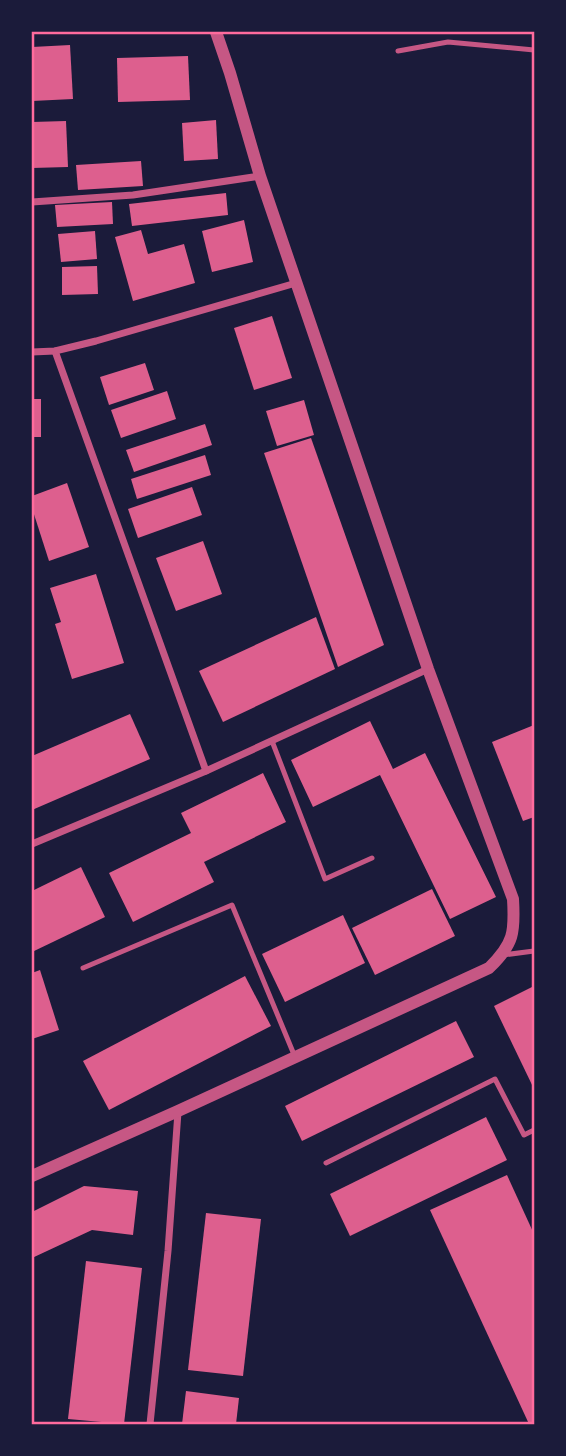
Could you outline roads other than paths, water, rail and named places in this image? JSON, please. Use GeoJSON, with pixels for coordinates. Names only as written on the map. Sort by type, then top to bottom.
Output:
{"type":"FeatureCollection","features":[{"type":"Feature","properties":{"kind":"street"},"geometry":{"type":"LineString","coordinates":[[32,1176],[489,968],[502,956],[512,939],[513,899],[428,669],[260,176],[216,32]]}},
{"type":"Feature","properties":{"kind":"street"},"geometry":{"type":"LineString","coordinates":[[32,202],[133,195],[260,176]]}},
{"type":"Feature","properties":{"kind":"street"},"geometry":{"type":"LineString","coordinates":[[32,352],[55,351],[96,341],[296,283]]}},
{"type":"Feature","properties":{"kind":"street"},"geometry":{"type":"LineString","coordinates":[[55,351],[206,771]]}},
{"type":"Feature","properties":{"kind":"street"},"geometry":{"type":"LineString","coordinates":[[32,844],[206,771],[428,669]]}},
{"type":"Feature","properties":{"kind":"street"},"geometry":{"type":"LineString","coordinates":[[150,1424],[168,1251],[178,1111]]}},
{"type":"Feature","properties":{"kind":"lane"},"geometry":{"type":"LineString","coordinates":[[398,51],[448,42],[534,50]]}},
{"type":"Feature","properties":{"kind":"lane"},"geometry":{"type":"LineString","coordinates":[[271,741],[325,879],[372,858]]}},
{"type":"Feature","properties":{"kind":"lane"},"geometry":{"type":"LineString","coordinates":[[83,968],[232,905],[295,1057]]}},
{"type":"Feature","properties":{"kind":"lane"},"geometry":{"type":"LineString","coordinates":[[502,956],[534,951]]}},
{"type":"Feature","properties":{"kind":"lane"},"geometry":{"type":"LineString","coordinates":[[326,1163],[495,1079],[524,1135],[534,1130]]}}]}
